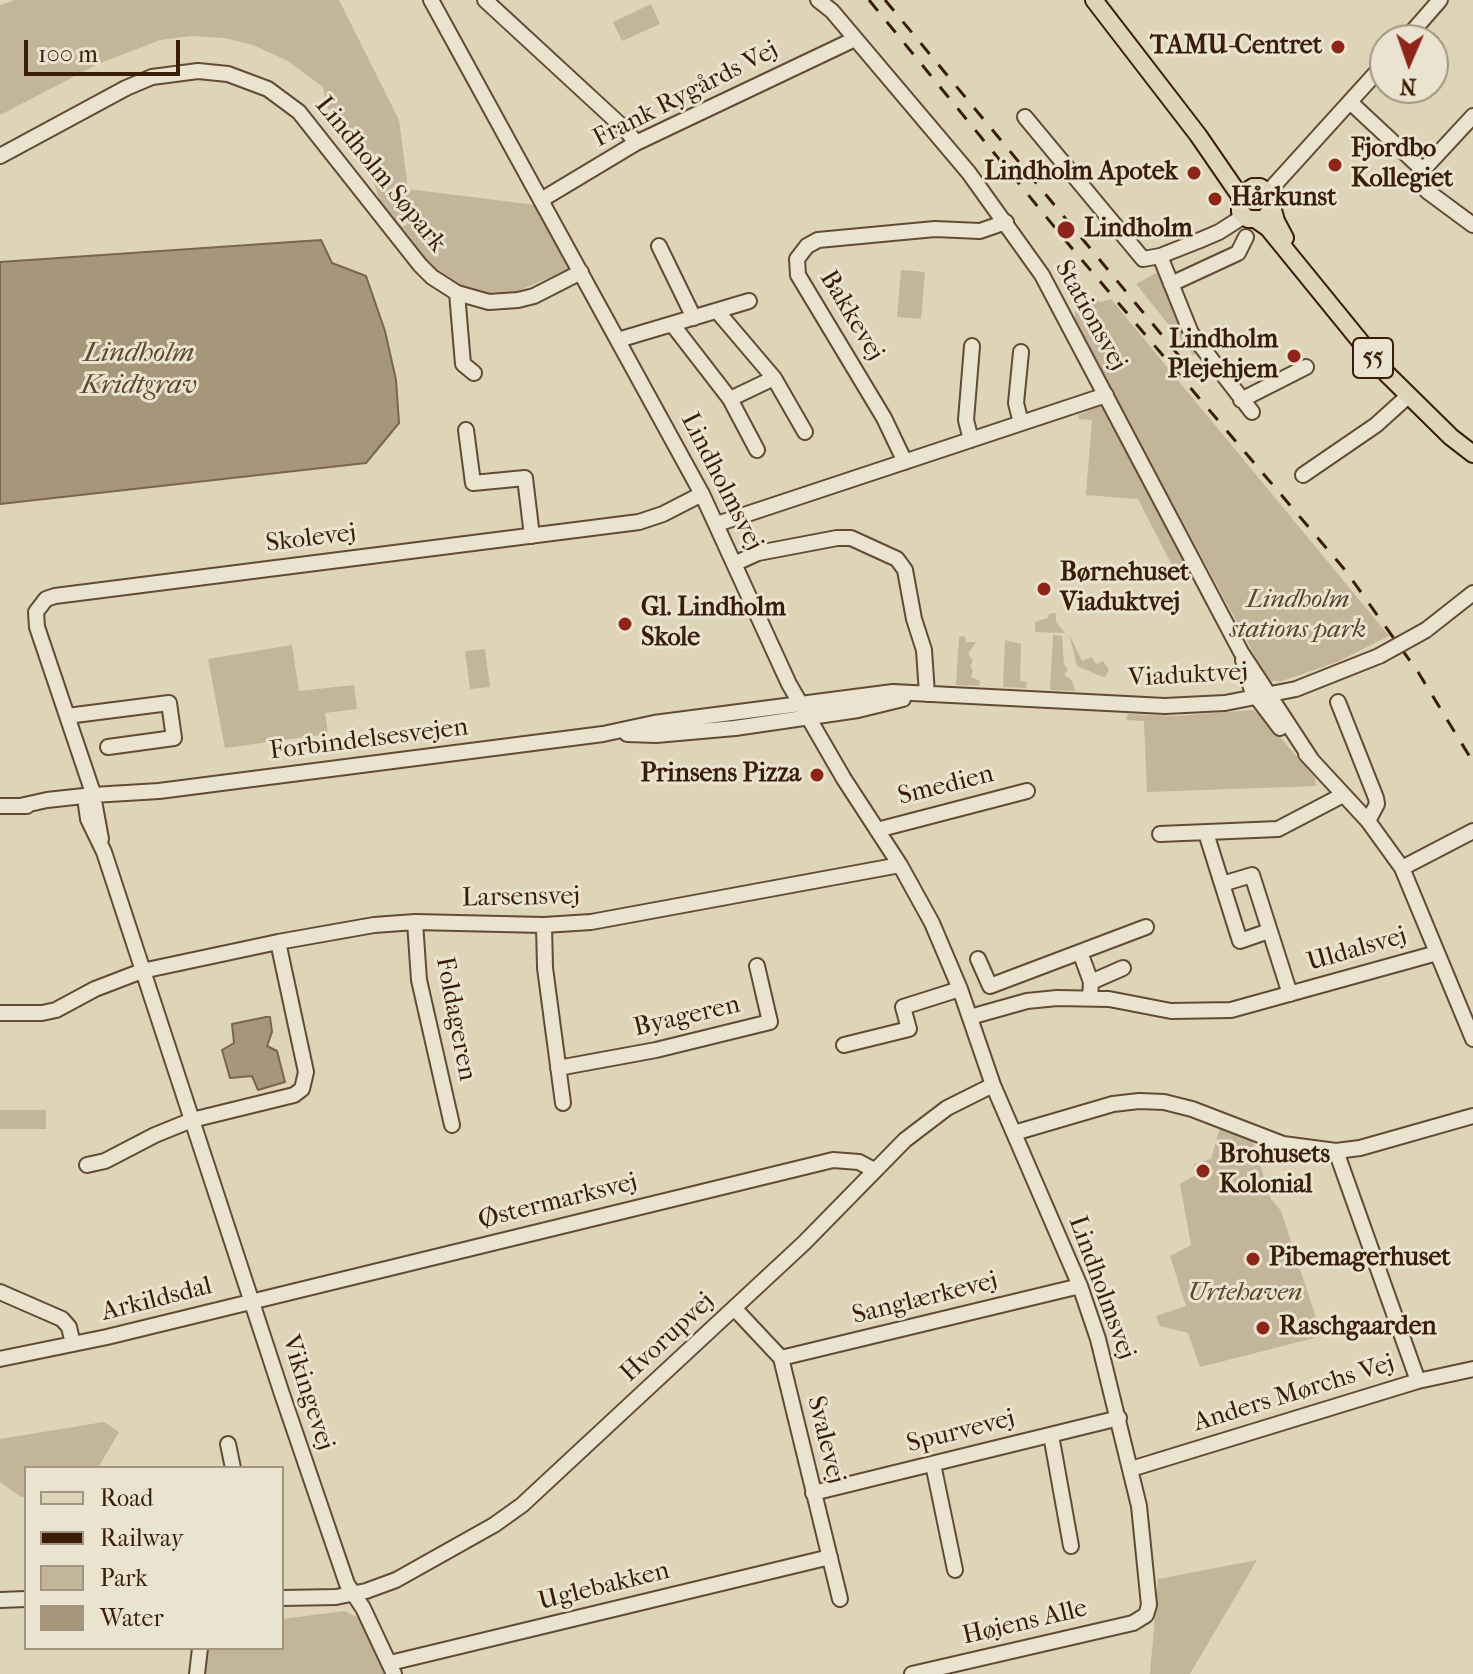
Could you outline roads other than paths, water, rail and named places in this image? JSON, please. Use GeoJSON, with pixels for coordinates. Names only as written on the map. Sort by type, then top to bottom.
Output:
{"type":"FeatureCollection","features":[{"type":"Feature","properties":{"kind":"main road","name":"55"},"geometry":{"type":"LineString","coordinates":[[1094,0],[1198,135],[1254,192],[1272,201],[1258,216]]}},
{"type":"Feature","properties":{"kind":"main road","name":"55"},"geometry":{"type":"LineString","coordinates":[[1254,192],[1238,207],[1258,216],[1408,396],[1473,454]]}},
{"type":"Feature","properties":{"kind":"main road","name":"55"},"geometry":{"type":"LineString","coordinates":[[1451,437],[1473,466]]}},
{"type":"Feature","properties":{"kind":"street","name":"Lindholmsvej"},"geometry":{"type":"LineString","coordinates":[[431,0],[702,494],[788,682],[932,923],[960,989],[993,1085],[1080,1286],[1131,1469],[1142,1527],[1149,1605],[1146,1615]]}},
{"type":"Feature","properties":{"kind":"street"},"geometry":{"type":"LineString","coordinates":[[485,0],[627,131],[636,143]]}},
{"type":"Feature","properties":{"kind":"street","name":"Stationsvej"},"geometry":{"type":"LineString","coordinates":[[818,0],[832,11],[969,173],[1042,275],[1263,697],[1311,759],[1368,821],[1402,868],[1473,1039]]}},
{"type":"Feature","properties":{"kind":"street"},"geometry":{"type":"LineString","coordinates":[[1419,24],[1440,0]]}},
{"type":"Feature","properties":{"kind":"street","name":"Frank Rygårds Vej"},"geometry":{"type":"LineString","coordinates":[[541,200],[636,143],[855,39]]}},
{"type":"Feature","properties":{"kind":"street","name":"Lindholm Søpark"},"geometry":{"type":"LineString","coordinates":[[0,156],[152,77],[198,71],[228,74],[268,89],[299,112],[420,265],[457,293],[489,302],[518,300],[534,296],[581,272]]}},
{"type":"Feature","properties":{"kind":"street"},"geometry":{"type":"LineString","coordinates":[[1254,192],[1369,81]]}},
{"type":"Feature","properties":{"kind":"street"},"geometry":{"type":"LineString","coordinates":[[1350,102],[1423,170]]}},
{"type":"Feature","properties":{"kind":"street"},"geometry":{"type":"LineString","coordinates":[[1473,116],[1423,170],[1422,178],[1427,191],[1473,225]]}},
{"type":"Feature","properties":{"kind":"street"},"geometry":{"type":"LineString","coordinates":[[1025,117],[1143,259],[1160,256],[1258,216]]}},
{"type":"Feature","properties":{"kind":"street","name":"Bakkevej"},"geometry":{"type":"LineString","coordinates":[[905,462],[884,418],[798,275],[797,259],[807,246],[818,240],[935,229],[980,231],[1006,222]]}},
{"type":"Feature","properties":{"kind":"street"},"geometry":{"type":"LineString","coordinates":[[1171,284],[1238,253],[1246,237]]}},
{"type":"Feature","properties":{"kind":"street"},"geometry":{"type":"LineString","coordinates":[[659,246],[694,318]]}},
{"type":"Feature","properties":{"kind":"street"},"geometry":{"type":"LineString","coordinates":[[1160,256],[1191,333],[1252,412]]}},
{"type":"Feature","properties":{"kind":"street"},"geometry":{"type":"LineString","coordinates":[[457,293],[463,364],[474,373]]}},
{"type":"Feature","properties":{"kind":"street"},"geometry":{"type":"LineString","coordinates":[[618,340],[749,301]]}},
{"type":"Feature","properties":{"kind":"street"},"geometry":{"type":"LineString","coordinates":[[717,311],[774,378],[805,432]]}},
{"type":"Feature","properties":{"kind":"street"},"geometry":{"type":"LineString","coordinates":[[672,324],[730,399],[757,450]]}},
{"type":"Feature","properties":{"kind":"street"},"geometry":{"type":"LineString","coordinates":[[971,440],[966,420],[972,346]]}},
{"type":"Feature","properties":{"kind":"street"},"geometry":{"type":"LineString","coordinates":[[1021,352],[1016,403],[1021,423]]}},
{"type":"Feature","properties":{"kind":"street"},"geometry":{"type":"LineString","coordinates":[[1241,400],[1306,367]]}},
{"type":"Feature","properties":{"kind":"street"},"geometry":{"type":"LineString","coordinates":[[730,399],[774,378]]}},
{"type":"Feature","properties":{"kind":"street"},"geometry":{"type":"LineString","coordinates":[[717,524],[1106,395]]}},
{"type":"Feature","properties":{"kind":"street"},"geometry":{"type":"LineString","coordinates":[[1303,475],[1376,425],[1408,396]]}},
{"type":"Feature","properties":{"kind":"street"},"geometry":{"type":"LineString","coordinates":[[466,430],[473,483],[525,478],[532,536]]}},
{"type":"Feature","properties":{"kind":"street","name":"Skolevej"},"geometry":{"type":"LineString","coordinates":[[92,801],[35,619],[40,605],[55,596],[639,522],[663,514],[702,494]]}},
{"type":"Feature","properties":{"kind":"street"},"geometry":{"type":"LineString","coordinates":[[736,563],[758,553],[837,538],[851,538],[897,559],[905,570],[914,619],[924,650],[927,694]]}},
{"type":"Feature","properties":{"kind":"street","name":"Viaduktvej"},"geometry":{"type":"LineString","coordinates":[[800,703],[893,692],[1165,706],[1225,703],[1263,697],[1328,678],[1379,656],[1426,630],[1473,593]]}},
{"type":"Feature","properties":{"kind":"street","name":"Viaduktvej"},"geometry":{"type":"LineString","coordinates":[[808,718],[927,694]]}},
{"type":"Feature","properties":{"kind":"street"},"geometry":{"type":"LineString","coordinates":[[1338,702],[1376,798],[1377,804],[1368,821]]}},
{"type":"Feature","properties":{"kind":"street"},"geometry":{"type":"LineString","coordinates":[[67,716],[169,703],[174,738],[108,747]]}},
{"type":"Feature","properties":{"kind":"street","name":"Forbindelsesvejen"},"geometry":{"type":"LineString","coordinates":[[0,806],[20,806],[47,800],[92,801],[122,792],[142,793],[603,734],[654,723],[800,703]]}},
{"type":"Feature","properties":{"kind":"street","name":"Forbindelsesvejen"},"geometry":{"type":"LineString","coordinates":[[603,734],[705,732],[808,718]]}},
{"type":"Feature","properties":{"kind":"street","name":"Smedien"},"geometry":{"type":"LineString","coordinates":[[877,830],[1027,791]]}},
{"type":"Feature","properties":{"kind":"street"},"geometry":{"type":"LineString","coordinates":[[1160,834],[1278,829],[1343,795]]}},
{"type":"Feature","properties":{"kind":"street","name":"Vikingevej"},"geometry":{"type":"LineString","coordinates":[[92,801],[102,847],[142,971],[347,1584],[363,1608],[392,1668]]}},
{"type":"Feature","properties":{"kind":"street"},"geometry":{"type":"LineString","coordinates":[[1402,868],[1473,831]]}},
{"type":"Feature","properties":{"kind":"street","name":"Uldalsvej"},"geometry":{"type":"LineString","coordinates":[[1206,833],[1240,941],[1269,931]]}},
{"type":"Feature","properties":{"kind":"street","name":"Larsensvej"},"geometry":{"type":"LineString","coordinates":[[142,971],[374,925],[415,922],[544,925],[591,922],[900,865]]}},
{"type":"Feature","properties":{"kind":"street","name":"Uldalsvej"},"geometry":{"type":"LineString","coordinates":[[1222,884],[1252,875],[1290,994]]}},
{"type":"Feature","properties":{"kind":"street","name":"Foldageren"},"geometry":{"type":"LineString","coordinates":[[415,922],[419,980],[452,1125]]}},
{"type":"Feature","properties":{"kind":"street"},"geometry":{"type":"LineString","coordinates":[[544,925],[545,968],[563,1103]]}},
{"type":"Feature","properties":{"kind":"street"},"geometry":{"type":"LineString","coordinates":[[978,959],[990,986],[1146,927]]}},
{"type":"Feature","properties":{"kind":"street"},"geometry":{"type":"LineString","coordinates":[[87,1165],[105,1161],[192,1120],[294,1095],[302,1089],[306,1072],[278,942]]}},
{"type":"Feature","properties":{"kind":"street"},"geometry":{"type":"LineString","coordinates":[[1080,952],[1091,990]]}},
{"type":"Feature","properties":{"kind":"street","name":"Uldalsvej"},"geometry":{"type":"LineString","coordinates":[[970,1017],[1027,1001],[1091,990],[1171,1011],[1231,1010],[1437,953]]}},
{"type":"Feature","properties":{"kind":"street","name":"Byageren"},"geometry":{"type":"LineString","coordinates":[[558,1068],[656,1050],[770,1022],[757,966]]}},
{"type":"Feature","properties":{"kind":"street","name":"Uldalsvej"},"geometry":{"type":"LineString","coordinates":[[1091,990],[1123,968]]}},
{"type":"Feature","properties":{"kind":"street"},"geometry":{"type":"LineString","coordinates":[[0,1013],[56,1010],[95,989],[142,971]]}},
{"type":"Feature","properties":{"kind":"street"},"geometry":{"type":"LineString","coordinates":[[844,1045],[909,1029],[903,1007],[960,989]]}},
{"type":"Feature","properties":{"kind":"street","name":"Hvorupvej"},"geometry":{"type":"LineString","coordinates":[[284,1598],[354,1594],[396,1580],[494,1525],[522,1505],[735,1309],[926,1122],[993,1085]]}},
{"type":"Feature","properties":{"kind":"street"},"geometry":{"type":"LineString","coordinates":[[1014,1133],[1113,1104],[1151,1101],[1192,1109],[1283,1144],[1336,1151],[1360,1148],[1473,1116]]}},
{"type":"Feature","properties":{"kind":"street"},"geometry":{"type":"LineString","coordinates":[[1336,1151],[1418,1381]]}},
{"type":"Feature","properties":{"kind":"street","name":"Østermarksvej"},"geometry":{"type":"LineString","coordinates":[[252,1301],[833,1160],[859,1162],[874,1170]]}},
{"type":"Feature","properties":{"kind":"street","name":"Sanglærkevej"},"geometry":{"type":"LineString","coordinates":[[781,1358],[1080,1286]]}},
{"type":"Feature","properties":{"kind":"street","name":"Arkildsdal"},"geometry":{"type":"LineString","coordinates":[[0,1292],[62,1319],[69,1327],[73,1344]]}},
{"type":"Feature","properties":{"kind":"street","name":"Arkildsdal"},"geometry":{"type":"LineString","coordinates":[[0,1359],[252,1301]]}},
{"type":"Feature","properties":{"kind":"street","name":"Svalevej"},"geometry":{"type":"LineString","coordinates":[[735,1309],[781,1358],[840,1599]]}},
{"type":"Feature","properties":{"kind":"street","name":"Anders Mørchs Vej"},"geometry":{"type":"LineString","coordinates":[[1131,1469],[1418,1381],[1473,1369]]}},
{"type":"Feature","properties":{"kind":"street","name":"Spurvevej"},"geometry":{"type":"LineString","coordinates":[[813,1493],[1119,1418]]}},
{"type":"Feature","properties":{"kind":"street"},"geometry":{"type":"LineString","coordinates":[[1051,1435],[1071,1546]]}},
{"type":"Feature","properties":{"kind":"street"},"geometry":{"type":"LineString","coordinates":[[228,1444],[233,1466]]}},
{"type":"Feature","properties":{"kind":"street"},"geometry":{"type":"LineString","coordinates":[[933,1464],[955,1570]]}},
{"type":"Feature","properties":{"kind":"street","name":"Uglebakken"},"geometry":{"type":"LineString","coordinates":[[392,1668],[830,1557]]}},
{"type":"Feature","properties":{"kind":"street"},"geometry":{"type":"LineString","coordinates":[[0,1600],[24,1599]]}},
{"type":"Feature","properties":{"kind":"street","name":"Højens Alle"},"geometry":{"type":"LineString","coordinates":[[912,1674],[1133,1623],[1146,1615]]}},
{"type":"Feature","properties":{"kind":"street"},"geometry":{"type":"LineString","coordinates":[[197,1674],[200,1650]]}},
{"type":"Feature","properties":{"kind":"water","name":"Lindholm Kridtgrav"},"geometry":{"type":"Polygon","coordinates":[[[321,240],[332,263],[366,276],[385,331],[396,380],[399,423],[366,463],[0,504],[0,262],[321,240]]]}},
{"type":"Feature","properties":{"kind":"water"},"geometry":{"type":"Polygon","coordinates":[[[270,1017],[272,1032],[267,1046],[277,1051],[285,1082],[258,1090],[252,1076],[230,1078],[222,1050],[234,1043],[232,1024],[270,1017]]]}},
{"type":"Feature","properties":{"kind":"railway"},"geometry":{"type":"LineString","coordinates":[[869,0],[1070,246],[1345,570],[1418,672],[1473,762]]}},
{"type":"Feature","properties":{"kind":"railway"},"geometry":{"type":"LineString","coordinates":[[885,0],[1180,357]]}},
{"type":"Feature","properties":{"kind":"place","name":"TAMU-Centret"},"geometry":{"type":"Point","coordinates":[1338,47]}},
{"type":"Feature","properties":{"kind":"place","name":"Fjordbo Kollegiet"},"geometry":{"type":"Point","coordinates":[1335,165]}},
{"type":"Feature","properties":{"kind":"place","name":"Lindholm Apotek"},"geometry":{"type":"Point","coordinates":[1194,173]}},
{"type":"Feature","properties":{"kind":"place","name":"Hårkunst"},"geometry":{"type":"Point","coordinates":[1215,199]}},
{"type":"Feature","properties":{"kind":"place","name":"Lindholm"},"geometry":{"type":"Point","coordinates":[1066,230]}},
{"type":"Feature","properties":{"kind":"place","name":"Lindholm Plejehjem"},"geometry":{"type":"Point","coordinates":[1294,356]}},
{"type":"Feature","properties":{"kind":"place","name":"Børnehuset Viaduktvej"},"geometry":{"type":"Point","coordinates":[1044,589]}},
{"type":"Feature","properties":{"kind":"place","name":"Gl. Lindholm Skole"},"geometry":{"type":"Point","coordinates":[625,624]}},
{"type":"Feature","properties":{"kind":"place","name":"Prinsens Pizza"},"geometry":{"type":"Point","coordinates":[817,775]}},
{"type":"Feature","properties":{"kind":"place","name":"Brohusets Kolonial"},"geometry":{"type":"Point","coordinates":[1203,1171]}},
{"type":"Feature","properties":{"kind":"place","name":"Pibemagerhuset"},"geometry":{"type":"Point","coordinates":[1253,1259]}},
{"type":"Feature","properties":{"kind":"place","name":"Raschgaarden"},"geometry":{"type":"Point","coordinates":[1263,1328]}},
{"type":"Feature","properties":{"kind":"park label","name":"Lindholm stations park"},"geometry":{"type":"Point","coordinates":[1298,616]}},
{"type":"Feature","properties":{"kind":"park label","name":"Urtehaven"},"geometry":{"type":"Point","coordinates":[1245,1294]}}]}
